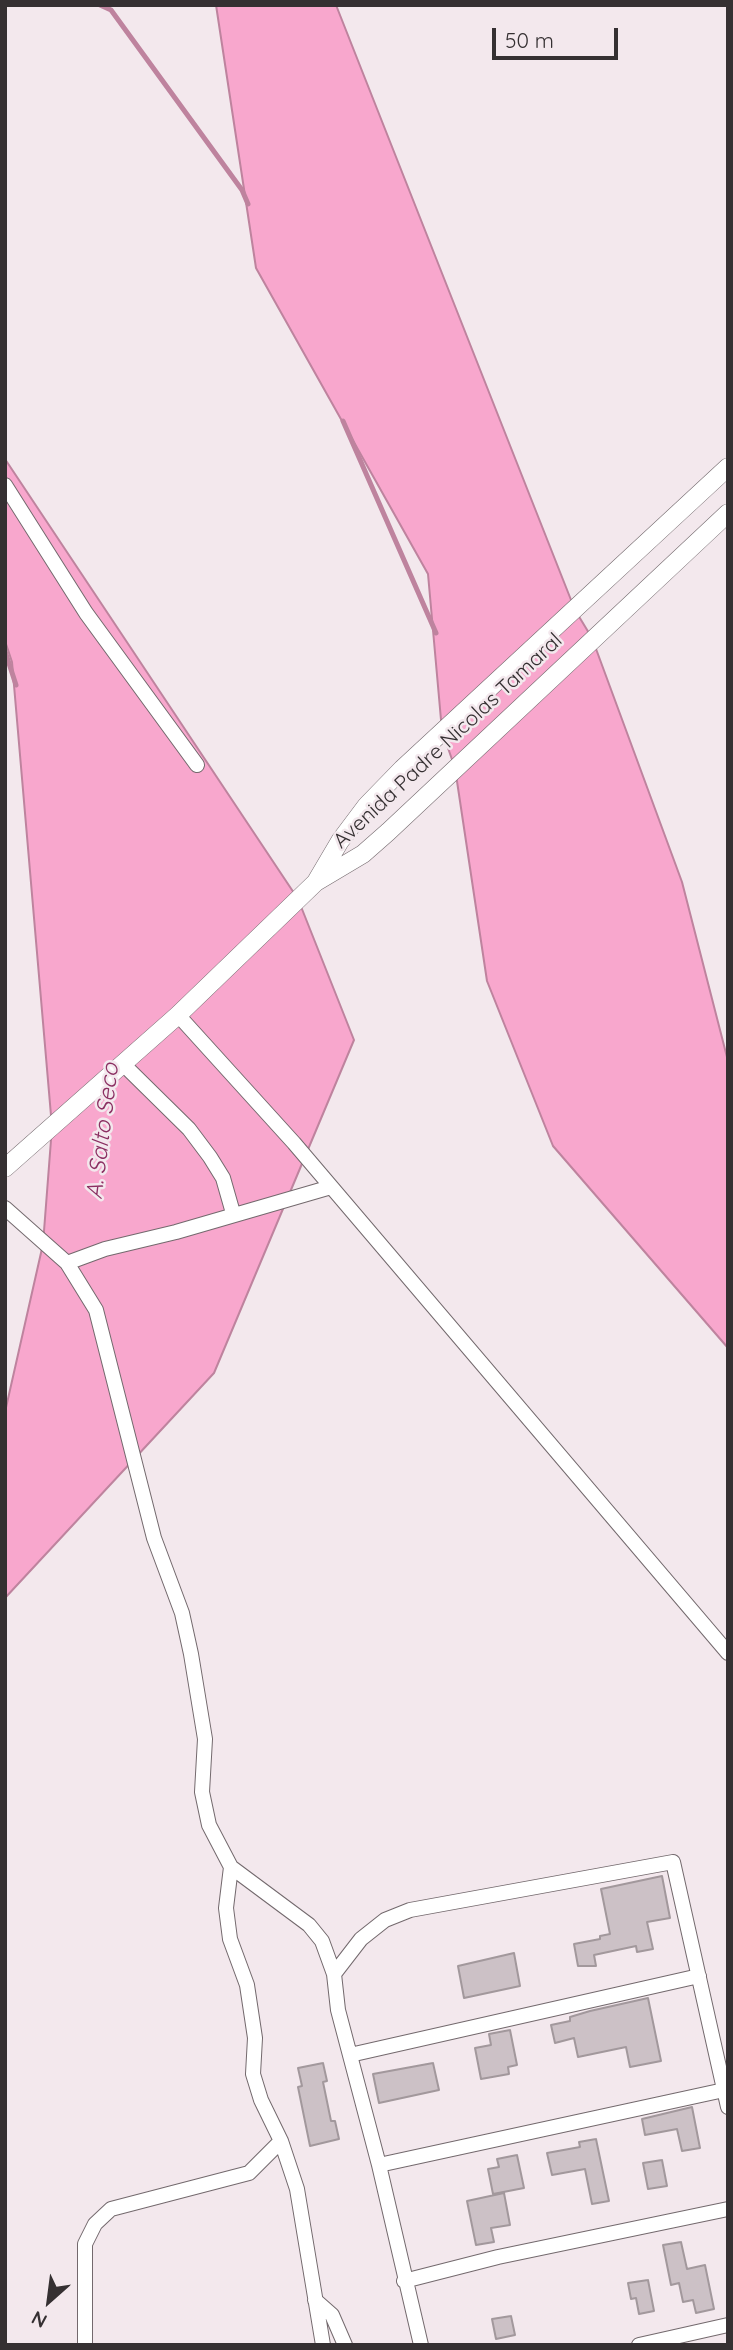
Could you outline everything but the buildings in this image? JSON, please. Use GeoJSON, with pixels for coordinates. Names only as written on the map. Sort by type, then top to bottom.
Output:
{"type":"FeatureCollection","features":[{"type":"Feature","properties":{"kind":"street","name":"Avenida Padre Nicolas Tamaral"},"geometry":{"type":"LineString","coordinates":[[316,882],[340,841],[368,805],[432,740],[728,467]]}},
{"type":"Feature","properties":{"kind":"street"},"geometry":{"type":"LineString","coordinates":[[5,485],[86,613],[197,765]]}},
{"type":"Feature","properties":{"kind":"street","name":"Avenida Padre Nicolas Tamaral"},"geometry":{"type":"LineString","coordinates":[[316,882],[363,854],[388,832],[728,513]]}},
{"type":"Feature","properties":{"kind":"street"},"geometry":{"type":"LineString","coordinates":[[534,648],[556,672]]}},
{"type":"Feature","properties":{"kind":"street"},"geometry":{"type":"LineString","coordinates":[[5,1168],[178,1015],[316,882]]}},
{"type":"Feature","properties":{"kind":"street"},"geometry":{"type":"LineString","coordinates":[[178,1015],[331,1187],[728,1653]]}},
{"type":"Feature","properties":{"kind":"street"},"geometry":{"type":"LineString","coordinates":[[123,1064],[189,1129],[210,1157],[223,1178],[233,1213]]}},
{"type":"Feature","properties":{"kind":"street"},"geometry":{"type":"LineString","coordinates":[[67,1263],[105,1249],[176,1232],[233,1213],[331,1187]]}},
{"type":"Feature","properties":{"kind":"street"},"geometry":{"type":"LineString","coordinates":[[7,1213],[67,1263],[96,1310],[154,1538],[182,1614],[204,1727],[202,1792],[209,1825],[231,1867],[309,1925],[322,1941],[334,1974],[338,2010],[379,2165],[421,2345]]}},
{"type":"Feature","properties":{"kind":"street"},"geometry":{"type":"LineString","coordinates":[[334,1974],[360,1939],[385,1920],[410,1910],[673,1862],[728,2108]]}},
{"type":"Feature","properties":{"kind":"street"},"geometry":{"type":"LineString","coordinates":[[231,1867],[226,1908],[230,1939],[247,1985],[255,2038],[253,2074],[261,2100],[281,2141],[296,2189],[323,2345]]}},
{"type":"Feature","properties":{"kind":"street"},"geometry":{"type":"LineString","coordinates":[[350,2055],[699,1976]]}},
{"type":"Feature","properties":{"kind":"street"},"geometry":{"type":"LineString","coordinates":[[379,2165],[724,2090]]}},
{"type":"Feature","properties":{"kind":"street"},"geometry":{"type":"LineString","coordinates":[[85,2345],[85,2244],[95,2224],[111,2209],[249,2173],[281,2141]]}},
{"type":"Feature","properties":{"kind":"street"},"geometry":{"type":"LineString","coordinates":[[404,2281],[498,2257],[728,2209]]}},
{"type":"Feature","properties":{"kind":"street"},"geometry":{"type":"LineString","coordinates":[[315,2300],[332,2315],[345,2345]]}},
{"type":"Feature","properties":{"kind":"street"},"geometry":{"type":"LineString","coordinates":[[639,2345],[728,2325]]}},
{"type":"Feature","properties":{"kind":"water"},"geometry":{"type":"Polygon","coordinates":[[[216,5],[336,5],[575,610],[592,638],[682,882],[728,1061],[728,1348],[553,1146],[487,981],[455,768],[442,731],[428,574],[256,268],[216,5]]]}},
{"type":"Feature","properties":{"kind":"water"},"geometry":{"type":"Polygon","coordinates":[[[5,459],[298,899],[354,1040],[214,1373],[5,1598],[5,1412],[43,1244],[52,1127],[12,662],[5,641],[5,459]]]}},
{"type":"Feature","properties":{"kind":"waterway"},"geometry":{"type":"LineString","coordinates":[[100,5],[111,10],[242,190],[248,204]]}},
{"type":"Feature","properties":{"kind":"waterway"},"geometry":{"type":"LineString","coordinates":[[343,421],[436,633]]}},
{"type":"Feature","properties":{"kind":"waterway","name":"A. Salto Seco"},"geometry":{"type":"LineString","coordinates":[[5,651],[16,685]]}}]}
